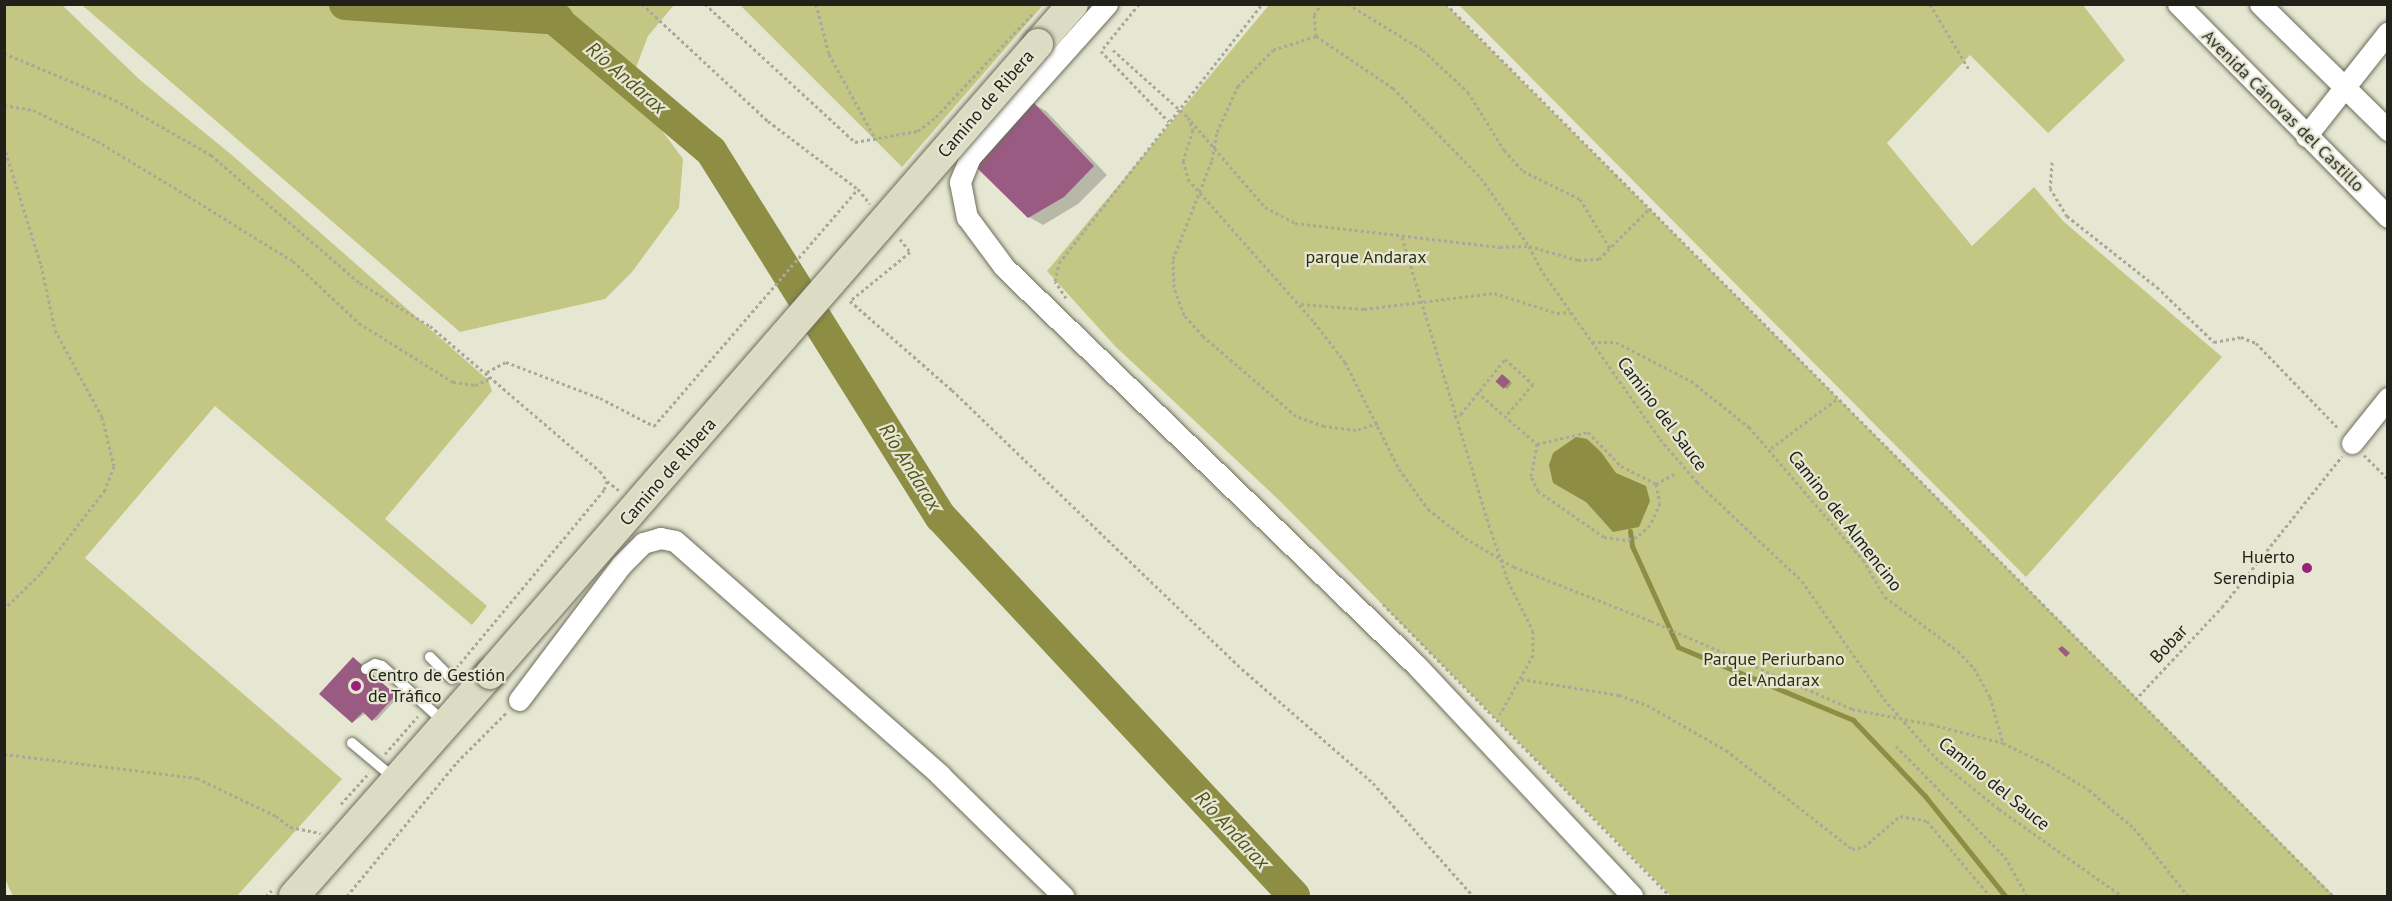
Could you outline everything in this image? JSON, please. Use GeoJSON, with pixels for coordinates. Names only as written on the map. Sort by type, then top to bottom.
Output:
{"type":"FeatureCollection","features":[{"type":"Feature","properties":{"kind":"main road","name":"Camino de Ribera"},"geometry":{"type":"LineString","coordinates":[[294,897],[1055,24]]}},
{"type":"Feature","properties":{"kind":"street"},"geometry":{"type":"LineString","coordinates":[[1107,4],[970,158],[960,182],[967,217],[1004,267],[1425,674],[1632,897]]}},
{"type":"Feature","properties":{"kind":"street","name":"Avenida Cánovas del Castillo"},"geometry":{"type":"LineString","coordinates":[[2178,4],[2388,217]]}},
{"type":"Feature","properties":{"kind":"street"},"geometry":{"type":"LineString","coordinates":[[2260,4],[2388,130]]}},
{"type":"Feature","properties":{"kind":"street"},"geometry":{"type":"LineString","coordinates":[[2306,136],[2347,89],[2388,32]]}},
{"type":"Feature","properties":{"kind":"street"},"geometry":{"type":"LineString","coordinates":[[2352,443],[2388,398]]}},
{"type":"Feature","properties":{"kind":"street"},"geometry":{"type":"LineString","coordinates":[[519,700],[621,564],[643,543],[660,538],[675,541],[940,775],[1064,897]]}},
{"type":"Feature","properties":{"kind":"lane"},"geometry":{"type":"LineString","coordinates":[[430,657],[452,679]]}},
{"type":"Feature","properties":{"kind":"lane"},"geometry":{"type":"LineString","coordinates":[[366,669],[375,664],[382,666],[447,724]]}},
{"type":"Feature","properties":{"kind":"lane"},"geometry":{"type":"LineString","coordinates":[[352,743],[397,780]]}},
{"type":"Feature","properties":{"kind":"path"},"geometry":{"type":"LineString","coordinates":[[642,4],[768,121],[858,189],[873,207]]}},
{"type":"Feature","properties":{"kind":"path"},"geometry":{"type":"LineString","coordinates":[[705,4],[855,142],[918,131],[936,117],[1029,13],[1038,11],[1055,24]]}},
{"type":"Feature","properties":{"kind":"path"},"geometry":{"type":"LineString","coordinates":[[816,4],[829,54],[876,140]]}},
{"type":"Feature","properties":{"kind":"path"},"geometry":{"type":"LineString","coordinates":[[1139,4],[1101,51],[1169,118],[1169,123]]}},
{"type":"Feature","properties":{"kind":"path"},"geometry":{"type":"LineString","coordinates":[[1072,304],[1055,281],[1059,263],[1262,4]]}},
{"type":"Feature","properties":{"kind":"path"},"geometry":{"type":"LineString","coordinates":[[1321,4],[1314,15],[1316,36],[1274,50],[1238,86],[1217,132],[1215,149],[1173,259],[1174,287],[1184,315],[1296,416],[1324,426],[1356,430],[1378,423]]}},
{"type":"Feature","properties":{"kind":"path"},"geometry":{"type":"LineString","coordinates":[[1348,4],[1423,50],[1461,85],[1523,171],[1580,199],[1611,250]]}},
{"type":"Feature","properties":{"kind":"path"},"geometry":{"type":"LineString","coordinates":[[1446,4],[2333,897]]}},
{"type":"Feature","properties":{"kind":"path"},"geometry":{"type":"LineString","coordinates":[[1930,4],[1970,71]]}},
{"type":"Feature","properties":{"kind":"path","name":"Camino del Sauce"},"geometry":{"type":"LineString","coordinates":[[1316,36],[1393,88],[1442,134],[1481,178],[1529,246],[1570,312],[1660,439],[1697,482],[1802,580],[1902,719],[1936,758],[1990,802],[2122,897]]}},
{"type":"Feature","properties":{"kind":"path"},"geometry":{"type":"LineString","coordinates":[[1113,50],[1188,117],[1264,207],[1295,223],[1500,247],[1529,246],[1578,260],[1599,260],[1649,209]]}},
{"type":"Feature","properties":{"kind":"path"},"geometry":{"type":"LineString","coordinates":[[4,53],[115,100],[211,155],[360,283],[421,320],[487,372],[600,471],[607,481],[604,490],[455,669],[452,679]]}},
{"type":"Feature","properties":{"kind":"path"},"geometry":{"type":"LineString","coordinates":[[4,105],[33,110],[96,141],[188,196],[293,261],[359,323],[453,382],[475,385],[488,380],[487,372]]}},
{"type":"Feature","properties":{"kind":"path"},"geometry":{"type":"LineString","coordinates":[[1188,117],[1192,130],[1183,160],[1188,179],[1199,194],[1299,303],[1345,363],[1378,423],[1399,469],[1428,509],[1500,559],[1660,625],[1852,709],[2003,743],[2047,764],[2098,798],[2134,828],[2188,897]]}},
{"type":"Feature","properties":{"kind":"path"},"geometry":{"type":"LineString","coordinates":[[4,146],[41,265],[55,330],[102,417],[114,466],[105,490],[40,574],[4,609]]}},
{"type":"Feature","properties":{"kind":"path"},"geometry":{"type":"LineString","coordinates":[[2052,162],[2050,188],[2067,216],[2157,287],[2214,342],[2241,337],[2256,343],[2388,479]]}},
{"type":"Feature","properties":{"kind":"path"},"geometry":{"type":"LineString","coordinates":[[487,372],[506,362],[600,398],[654,426],[858,189]]}},
{"type":"Feature","properties":{"kind":"path"},"geometry":{"type":"LineString","coordinates":[[895,234],[910,252],[850,301],[952,390],[1242,669],[1373,783],[1473,897]]}},
{"type":"Feature","properties":{"kind":"path"},"geometry":{"type":"LineString","coordinates":[[1402,237],[1419,303],[1500,559],[1533,631],[1533,655],[1500,714]]}},
{"type":"Feature","properties":{"kind":"path"},"geometry":{"type":"LineString","coordinates":[[1299,303],[1364,309],[1494,292],[1557,313],[1570,312]]}},
{"type":"Feature","properties":{"kind":"path","name":"Camino del Almencino"},"geometry":{"type":"LineString","coordinates":[[1592,342],[1616,342],[1691,381],[1771,448],[1863,560],[1885,597],[1958,651],[1974,668],[1990,697],[2003,743]]}},
{"type":"Feature","properties":{"kind":"path"},"geometry":{"type":"LineString","coordinates":[[1454,417],[1461,414],[1505,359],[1533,384],[1506,416]]}},
{"type":"Feature","properties":{"kind":"path"},"geometry":{"type":"LineString","coordinates":[[1477,392],[1537,444]]}},
{"type":"Feature","properties":{"kind":"path"},"geometry":{"type":"LineString","coordinates":[[1771,448],[1837,399]]}},
{"type":"Feature","properties":{"kind":"path"},"geometry":{"type":"LineString","coordinates":[[1537,444],[1588,432],[1621,466],[1656,484]]}},
{"type":"Feature","properties":{"kind":"path","name":"Bobar"},"geometry":{"type":"LineString","coordinates":[[2135,700],[2222,607],[2352,443]]}},
{"type":"Feature","properties":{"kind":"path"},"geometry":{"type":"LineString","coordinates":[[1537,444],[1531,476],[1538,491],[1605,537],[1625,540],[1637,537],[1650,525],[1660,503],[1656,484]]}},
{"type":"Feature","properties":{"kind":"path"},"geometry":{"type":"LineString","coordinates":[[1656,484],[1674,474]]}},
{"type":"Feature","properties":{"kind":"path"},"geometry":{"type":"LineString","coordinates":[[1377,598],[1670,897]]}},
{"type":"Feature","properties":{"kind":"path"},"geometry":{"type":"LineString","coordinates":[[1521,680],[1619,695],[1647,705],[1726,750],[1852,849],[1864,847],[1900,816],[1927,821],[1990,897]]}},
{"type":"Feature","properties":{"kind":"path"},"geometry":{"type":"LineString","coordinates":[[347,897],[458,762],[519,700]]}},
{"type":"Feature","properties":{"kind":"path"},"geometry":{"type":"LineString","coordinates":[[1896,746],[2005,857],[2027,897]]}},
{"type":"Feature","properties":{"kind":"path"},"geometry":{"type":"LineString","coordinates":[[4,754],[197,778],[266,811],[290,827],[323,834],[338,846]]}},
{"type":"Feature","properties":{"kind":"green space"},"geometry":{"type":"Polygon","coordinates":[[[5,4],[62,5],[140,80],[233,156],[488,380],[492,391],[385,519],[487,606],[472,625],[215,406],[85,558],[342,779],[237,896],[13,896],[5,879],[5,4]]]}},
{"type":"Feature","properties":{"kind":"green space"},"geometry":{"type":"Polygon","coordinates":[[[82,5],[674,5],[648,36],[629,86],[683,159],[679,208],[632,272],[605,299],[460,332],[82,5]]]}},
{"type":"Feature","properties":{"kind":"green space"},"geometry":{"type":"Polygon","coordinates":[[[740,5],[1043,5],[902,167],[740,5]]]}},
{"type":"Feature","properties":{"kind":"green space","name":"Parque Periurbano del Andarax"},"geometry":{"type":"Polygon","coordinates":[[[1269,5],[1446,5],[2334,896],[1671,896],[1282,503],[1115,346],[1047,271],[1269,5]]]}},
{"type":"Feature","properties":{"kind":"green space"},"geometry":{"type":"Polygon","coordinates":[[[1459,5],[2083,5],[2125,60],[2048,133],[1970,55],[1887,143],[1972,246],[2034,187],[2063,221],[2222,357],[2026,577],[1459,5]]]}},
{"type":"Feature","properties":{"kind":"shaded area"},"geometry":{"type":"Polygon","coordinates":[[[1576,437],[1587,439],[1601,452],[1616,473],[1646,486],[1650,501],[1639,527],[1613,532],[1586,502],[1553,483],[1549,465],[1553,453],[1576,437]]]}},
{"type":"Feature","properties":{"kind":"building"},"geometry":{"type":"Polygon","coordinates":[[[1032,101],[1094,166],[1064,197],[1028,218],[975,166],[1032,101]]]}},
{"type":"Feature","properties":{"kind":"building"},"geometry":{"type":"Polygon","coordinates":[[[1502,374],[1510,381],[1504,389],[1495,382],[1502,374]]]}},
{"type":"Feature","properties":{"kind":"building"},"geometry":{"type":"Polygon","coordinates":[[[2062,646],[2070,653],[2066,657],[2058,649],[2062,646]]]}},
{"type":"Feature","properties":{"kind":"building","name":"Centro de Gestión de Tráfico"},"geometry":{"type":"Polygon","coordinates":[[[353,657],[396,695],[372,721],[363,712],[352,723],[319,694],[353,657]]]}},
{"type":"Feature","properties":{"kind":"waterway","name":"Río Andarax"},"geometry":{"type":"LineString","coordinates":[[345,4],[557,19]]}},
{"type":"Feature","properties":{"kind":"waterway","name":"Río Andarax"},"geometry":{"type":"LineString","coordinates":[[537,4],[711,151],[941,517],[1294,896]]}},
{"type":"Feature","properties":{"kind":"waterway"},"geometry":{"type":"LineString","coordinates":[[1630,531],[1632,546],[1678,647],[1853,720],[1925,796],[2005,896]]}},
{"type":"Feature","properties":{"kind":"place","name":"Huerto Serendipia"},"geometry":{"type":"Point","coordinates":[2307,568]}},
{"type":"Feature","properties":{"kind":"place","name":"Centro de Gestión de Tráfico"},"geometry":{"type":"Point","coordinates":[356,686]}},
{"type":"Feature","properties":{"kind":"park label","name":"parque Andarax"},"geometry":{"type":"Point","coordinates":[1366,257]}}]}
